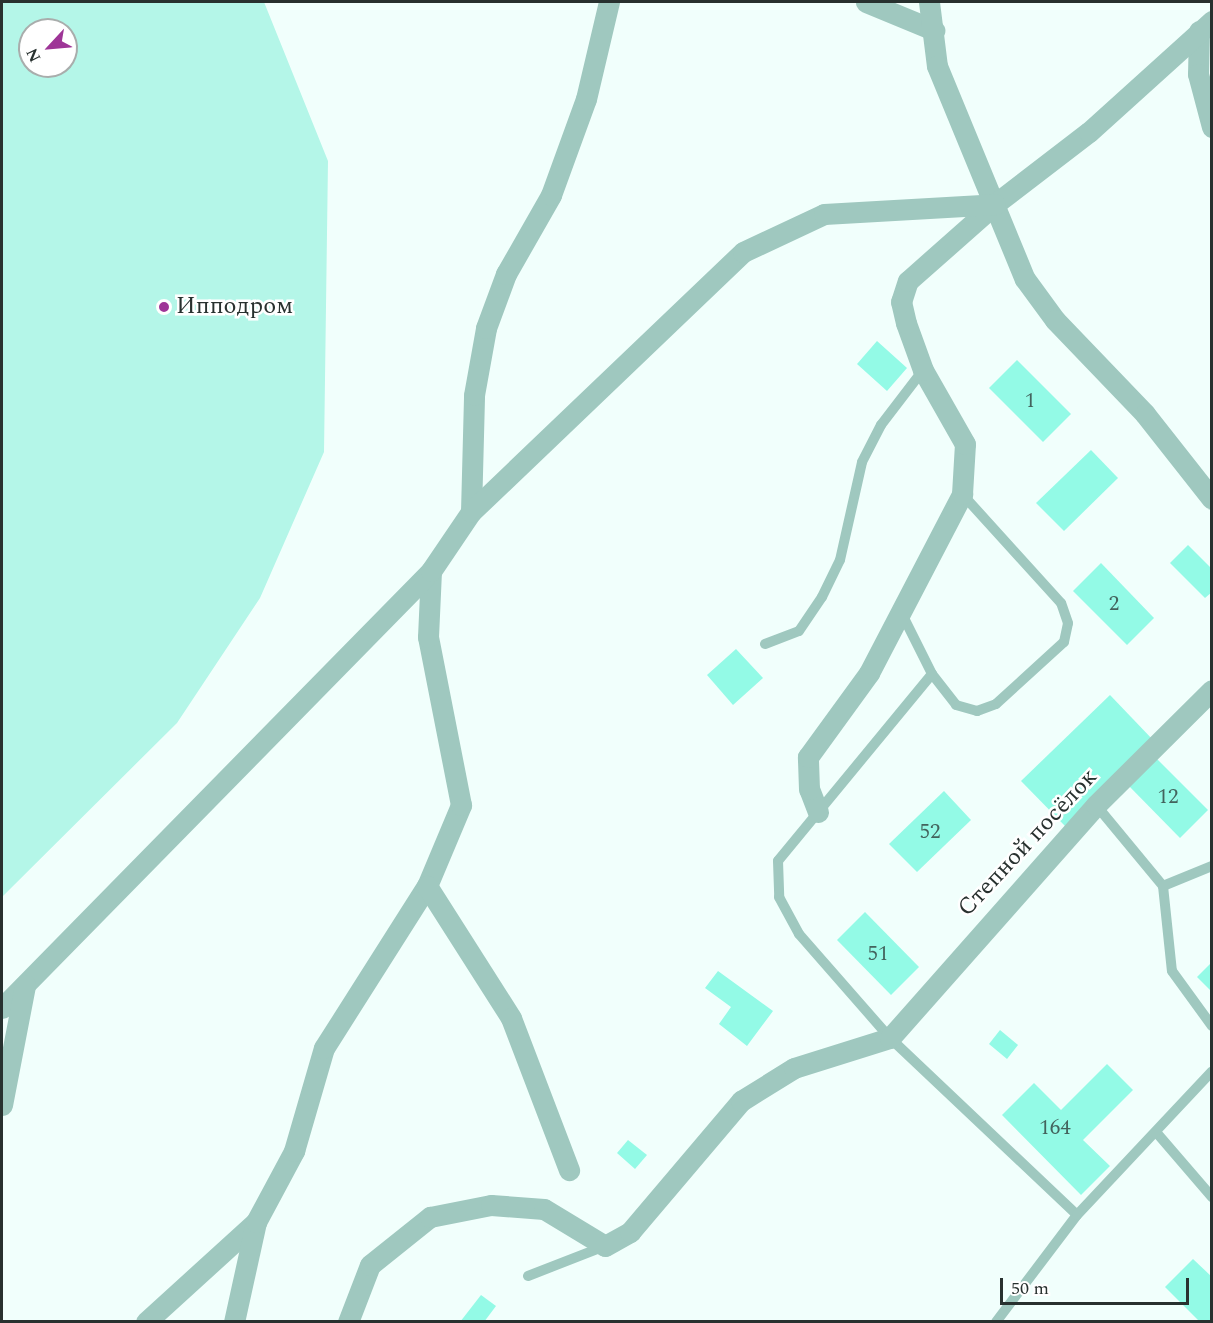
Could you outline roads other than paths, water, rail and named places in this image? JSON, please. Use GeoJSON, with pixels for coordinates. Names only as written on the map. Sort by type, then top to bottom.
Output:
{"type":"FeatureCollection","features":[{"type":"Feature","properties":{"kind":"street"},"geometry":{"type":"LineString","coordinates":[[471,512],[474,395],[486,328],[506,274],[551,195],[586,99],[609,2]]}},
{"type":"Feature","properties":{"kind":"street"},"geometry":{"type":"LineString","coordinates":[[866,2],[934,30]]}},
{"type":"Feature","properties":{"kind":"street"},"geometry":{"type":"LineString","coordinates":[[929,2],[938,66],[1025,279],[1049,312],[1145,414],[1212,499]]}},
{"type":"Feature","properties":{"kind":"street"},"geometry":{"type":"LineString","coordinates":[[1205,26],[1198,74],[1212,127]]}},
{"type":"Feature","properties":{"kind":"street"},"geometry":{"type":"LineString","coordinates":[[818,812],[809,789],[807,757],[903,616],[962,494],[965,444],[923,370],[901,302],[908,281],[995,204],[1089,132],[1205,26]]}},
{"type":"Feature","properties":{"kind":"street"},"geometry":{"type":"LineString","coordinates":[[2,1008],[431,571],[471,512],[743,252],[824,214],[995,204]]}},
{"type":"Feature","properties":{"kind":"street"},"geometry":{"type":"LineString","coordinates":[[234,1322],[256,1222],[294,1151],[324,1048],[427,886],[461,805],[428,637],[431,571]]}},
{"type":"Feature","properties":{"kind":"street","name":"Степной посёлок"},"geometry":{"type":"LineString","coordinates":[[890,1038],[1096,805],[1212,690]]}},
{"type":"Feature","properties":{"kind":"street"},"geometry":{"type":"LineString","coordinates":[[427,886],[511,1018],[569,1170]]}},
{"type":"Feature","properties":{"kind":"street"},"geometry":{"type":"LineString","coordinates":[[2,1105],[25,985]]}},
{"type":"Feature","properties":{"kind":"street"},"geometry":{"type":"LineString","coordinates":[[348,1322],[370,1265],[430,1217],[491,1205],[544,1209],[605,1246],[630,1232],[741,1101],[794,1068],[890,1038]]}},
{"type":"Feature","properties":{"kind":"street"},"geometry":{"type":"LineString","coordinates":[[146,1322],[256,1222]]}},
{"type":"Feature","properties":{"kind":"lane"},"geometry":{"type":"LineString","coordinates":[[765,644],[799,631],[822,597],[840,560],[862,462],[881,425],[923,370]]}},
{"type":"Feature","properties":{"kind":"lane"},"geometry":{"type":"LineString","coordinates":[[903,616],[932,674],[956,705],[977,711],[996,704],[1064,642],[1068,623],[1061,603],[962,494]]}},
{"type":"Feature","properties":{"kind":"lane"},"geometry":{"type":"LineString","coordinates":[[932,674],[778,861],[779,897],[799,934],[890,1038],[1077,1215]]}},
{"type":"Feature","properties":{"kind":"lane"},"geometry":{"type":"LineString","coordinates":[[1096,805],[1163,886],[1172,971],[1212,1026]]}},
{"type":"Feature","properties":{"kind":"lane"},"geometry":{"type":"LineString","coordinates":[[1163,886],[1212,866]]}},
{"type":"Feature","properties":{"kind":"lane"},"geometry":{"type":"LineString","coordinates":[[996,1322],[1077,1215],[1212,1071]]}},
{"type":"Feature","properties":{"kind":"lane"},"geometry":{"type":"LineString","coordinates":[[1156,1132],[1212,1197]]}},
{"type":"Feature","properties":{"kind":"lane"},"geometry":{"type":"LineString","coordinates":[[528,1276],[605,1246]]}},
{"type":"Feature","properties":{"kind":"place","name":"Ипподром"},"geometry":{"type":"Point","coordinates":[164,307]}}]}
